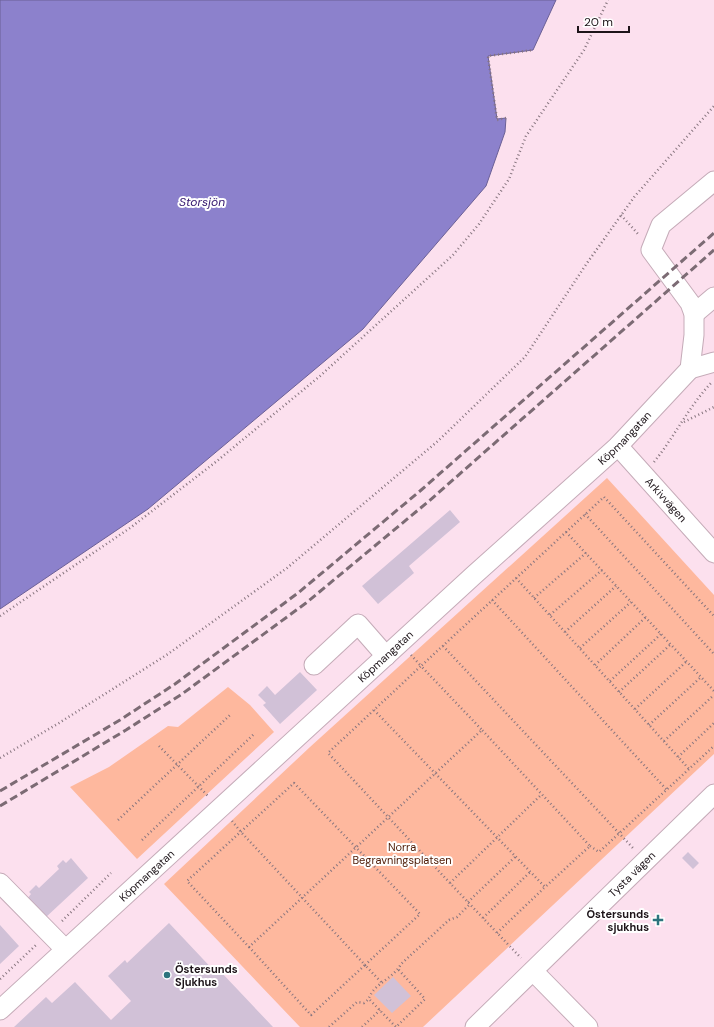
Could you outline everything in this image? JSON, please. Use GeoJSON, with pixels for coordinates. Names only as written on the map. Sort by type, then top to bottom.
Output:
{"type":"FeatureCollection","features":[{"type":"Feature","properties":{"kind":"street"},"geometry":{"type":"LineString","coordinates":[[714,181],[661,225],[651,250],[667,274],[690,303],[694,314],[694,335],[690,369],[714,362]]}},
{"type":"Feature","properties":{"kind":"street"},"geometry":{"type":"LineString","coordinates":[[694,314],[714,297]]}},
{"type":"Feature","properties":{"kind":"street","name":"Köpmangatan"},"geometry":{"type":"LineString","coordinates":[[0,1010],[392,650],[618,446],[690,369]]}},
{"type":"Feature","properties":{"kind":"street","name":"Arkivvägen"},"geometry":{"type":"LineString","coordinates":[[618,446],[714,553]]}},
{"type":"Feature","properties":{"kind":"street"},"geometry":{"type":"LineString","coordinates":[[314,665],[358,624],[392,650]]}},
{"type":"Feature","properties":{"kind":"street","name":"Tysta vägen"},"geometry":{"type":"LineString","coordinates":[[475,1027],[714,794]]}},
{"type":"Feature","properties":{"kind":"street"},"geometry":{"type":"LineString","coordinates":[[0,882],[65,949]]}},
{"type":"Feature","properties":{"kind":"street"},"geometry":{"type":"LineString","coordinates":[[533,971],[588,1027]]}},
{"type":"Feature","properties":{"kind":"path"},"geometry":{"type":"LineString","coordinates":[[0,616],[130,528],[217,461],[320,376],[453,255],[479,224],[508,179],[526,136],[584,50],[608,0]]}},
{"type":"Feature","properties":{"kind":"path"},"geometry":{"type":"LineString","coordinates":[[506,118],[497,120],[488,56],[533,50]]}},
{"type":"Feature","properties":{"kind":"path"},"geometry":{"type":"LineString","coordinates":[[0,758],[59,723],[168,654],[287,568],[438,441],[525,357],[587,263],[635,196],[714,106]]}},
{"type":"Feature","properties":{"kind":"path"},"geometry":{"type":"LineString","coordinates":[[621,215],[651,250]]}},
{"type":"Feature","properties":{"kind":"path"},"geometry":{"type":"LineString","coordinates":[[643,474],[655,461],[683,422],[691,406],[714,379]]}},
{"type":"Feature","properties":{"kind":"path"},"geometry":{"type":"LineString","coordinates":[[683,422],[714,407]]}},
{"type":"Feature","properties":{"kind":"path"},"geometry":{"type":"LineString","coordinates":[[533,971],[328,753],[604,497],[714,616]]}},
{"type":"Feature","properties":{"kind":"path"},"geometry":{"type":"LineString","coordinates":[[585,514],[714,654]]}},
{"type":"Feature","properties":{"kind":"path"},"geometry":{"type":"LineString","coordinates":[[566,532],[714,691]]}},
{"type":"Feature","properties":{"kind":"path"},"geometry":{"type":"LineString","coordinates":[[534,598],[586,553]]}},
{"type":"Feature","properties":{"kind":"path"},"geometry":{"type":"LineString","coordinates":[[550,616],[602,570]]}},
{"type":"Feature","properties":{"kind":"path"},"geometry":{"type":"LineString","coordinates":[[516,578],[689,769]]}},
{"type":"Feature","properties":{"kind":"path"},"geometry":{"type":"LineString","coordinates":[[565,632],[616,586]]}},
{"type":"Feature","properties":{"kind":"path"},"geometry":{"type":"LineString","coordinates":[[492,600],[667,790]]}},
{"type":"Feature","properties":{"kind":"path"},"geometry":{"type":"LineString","coordinates":[[580,648],[631,602]]}},
{"type":"Feature","properties":{"kind":"path"},"geometry":{"type":"LineString","coordinates":[[595,665],[646,617]]}},
{"type":"Feature","properties":{"kind":"path"},"geometry":{"type":"LineString","coordinates":[[610,681],[661,634]]}},
{"type":"Feature","properties":{"kind":"path"},"geometry":{"type":"LineString","coordinates":[[619,692],[671,644]]}},
{"type":"Feature","properties":{"kind":"path"},"geometry":{"type":"LineString","coordinates":[[443,646],[645,862]]}},
{"type":"Feature","properties":{"kind":"path"},"geometry":{"type":"LineString","coordinates":[[392,650],[421,666],[590,846],[599,852],[714,746]]}},
{"type":"Feature","properties":{"kind":"path"},"geometry":{"type":"LineString","coordinates":[[635,709],[687,661]]}},
{"type":"Feature","properties":{"kind":"path"},"geometry":{"type":"LineString","coordinates":[[649,725],[701,677]]}},
{"type":"Feature","properties":{"kind":"path"},"geometry":{"type":"LineString","coordinates":[[664,741],[714,695]]}},
{"type":"Feature","properties":{"kind":"path"},"geometry":{"type":"LineString","coordinates":[[374,710],[545,887]]}},
{"type":"Feature","properties":{"kind":"path"},"geometry":{"type":"LineString","coordinates":[[118,820],[230,715]]}},
{"type":"Feature","properties":{"kind":"path"},"geometry":{"type":"LineString","coordinates":[[678,757],[714,723]]}},
{"type":"Feature","properties":{"kind":"path"},"geometry":{"type":"LineString","coordinates":[[249,947],[482,730]]}},
{"type":"Feature","properties":{"kind":"path"},"geometry":{"type":"LineString","coordinates":[[142,840],[255,733]]}},
{"type":"Feature","properties":{"kind":"path"},"geometry":{"type":"LineString","coordinates":[[159,746],[220,808],[382,983]]}},
{"type":"Feature","properties":{"kind":"path"},"geometry":{"type":"LineString","coordinates":[[294,783],[356,848],[420,914],[311,1015],[187,881],[294,783]]}},
{"type":"Feature","properties":{"kind":"path"},"geometry":{"type":"LineString","coordinates":[[450,883],[542,794]]}},
{"type":"Feature","properties":{"kind":"path"},"geometry":{"type":"LineString","coordinates":[[497,933],[590,846]]}},
{"type":"Feature","properties":{"kind":"path"},"geometry":{"type":"LineString","coordinates":[[329,1027],[357,1002],[364,1003],[370,1000],[373,992],[398,969],[401,964],[449,920],[457,917],[515,857]]}},
{"type":"Feature","properties":{"kind":"path"},"geometry":{"type":"LineString","coordinates":[[483,918],[530,872]]}},
{"type":"Feature","properties":{"kind":"path"},"geometry":{"type":"LineString","coordinates":[[370,1000],[396,1027],[425,999],[398,969]]}},
{"type":"Feature","properties":{"kind":"path"},"geometry":{"type":"LineString","coordinates":[[362,1027],[380,1010]]}},
{"type":"Feature","properties":{"kind":"green space","name":"Norra Begravningsplatsen"},"geometry":{"type":"Polygon","coordinates":[[[607,478],[714,595],[714,754],[423,1027],[300,1027],[164,884],[310,747],[607,478]]]}},
{"type":"Feature","properties":{"kind":"green space"},"geometry":{"type":"Polygon","coordinates":[[[228,687],[250,705],[274,732],[137,859],[70,787],[109,767],[168,726],[178,727],[228,687]]]}},
{"type":"Feature","properties":{"kind":"water","name":"Storsjön"},"geometry":{"type":"Polygon","coordinates":[[[0,0],[556,0],[533,50],[488,56],[497,119],[506,118],[505,132],[486,186],[363,329],[148,509],[0,609],[0,0]]]}},
{"type":"Feature","properties":{"kind":"building"},"geometry":{"type":"Polygon","coordinates":[[[450,510],[460,522],[409,566],[414,573],[378,604],[362,586],[450,510]]]}},
{"type":"Feature","properties":{"kind":"building"},"geometry":{"type":"Polygon","coordinates":[[[300,672],[317,690],[280,724],[263,705],[266,703],[258,695],[267,686],[275,695],[300,672]]]}},
{"type":"Feature","properties":{"kind":"building"},"geometry":{"type":"Polygon","coordinates":[[[688,852],[699,863],[693,869],[682,858],[688,852]]]}},
{"type":"Feature","properties":{"kind":"building"},"geometry":{"type":"Polygon","coordinates":[[[71,858],[88,878],[45,918],[27,899],[31,894],[29,892],[36,885],[39,888],[59,869],[57,866],[63,860],[66,863],[71,858]]]}},
{"type":"Feature","properties":{"kind":"building","name":"Östersunds sjukhus"},"geometry":{"type":"Polygon","coordinates":[[[169,923],[218,975],[221,972],[273,1027],[14,1027],[46,997],[52,1003],[75,982],[111,1020],[131,1001],[108,976],[125,960],[127,963],[169,923]]]}},
{"type":"Feature","properties":{"kind":"building"},"geometry":{"type":"Polygon","coordinates":[[[0,925],[19,946],[0,964],[0,925]]]}},
{"type":"Feature","properties":{"kind":"building"},"geometry":{"type":"Polygon","coordinates":[[[393,977],[411,996],[392,1013],[374,995],[393,977]]]}},
{"type":"Feature","properties":{"kind":"railway"},"geometry":{"type":"LineString","coordinates":[[0,791],[120,720],[175,684],[298,593],[420,491],[714,233]]}},
{"type":"Feature","properties":{"kind":"railway"},"geometry":{"type":"LineString","coordinates":[[0,806],[126,730],[182,694],[306,603],[429,501],[714,250]]}},
{"type":"Feature","properties":{"kind":"place","name":"Östersunds sjukhus"},"geometry":{"type":"Point","coordinates":[658,920]}},
{"type":"Feature","properties":{"kind":"place","name":"Östersunds Sjukhus"},"geometry":{"type":"Point","coordinates":[167,975]}}]}
